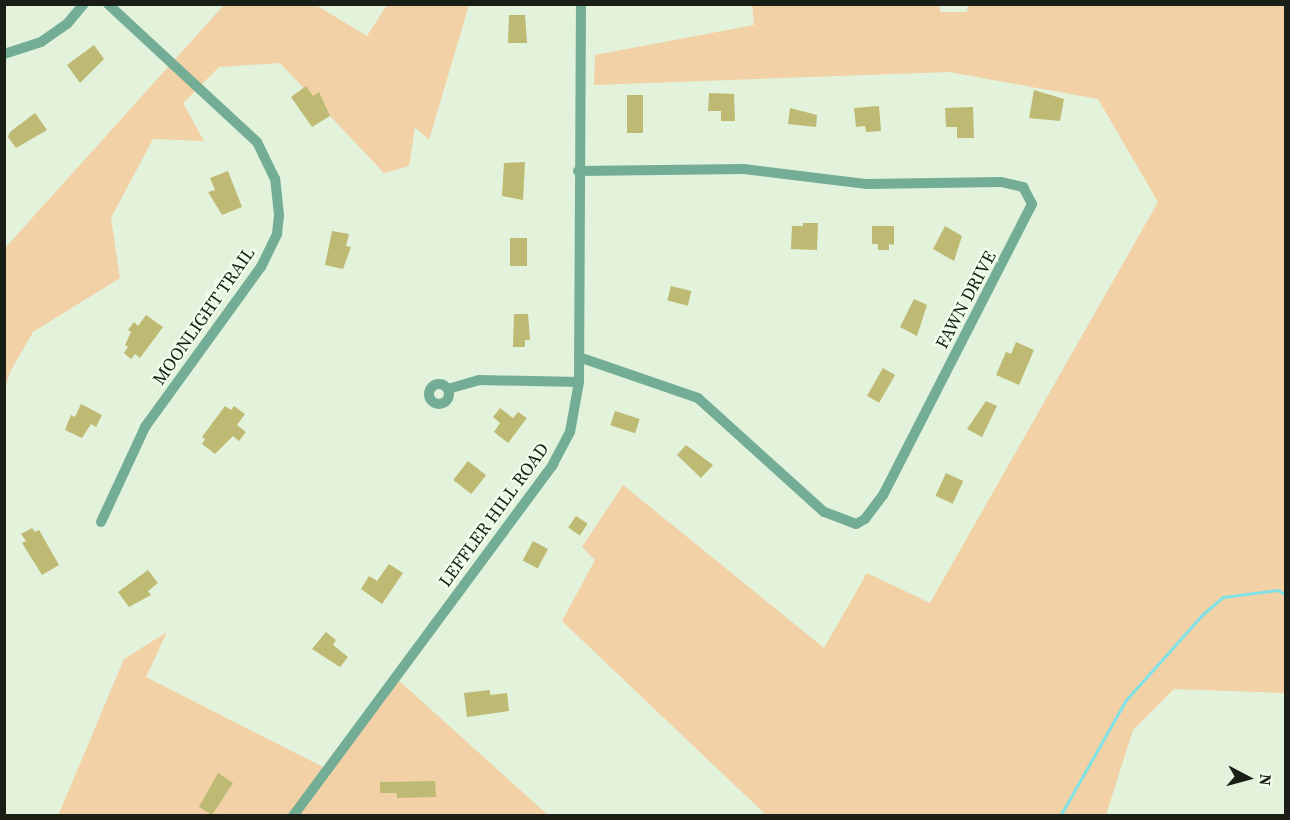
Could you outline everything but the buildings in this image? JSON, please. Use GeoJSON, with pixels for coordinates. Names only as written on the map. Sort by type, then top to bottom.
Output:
{"type":"FeatureCollection","features":[{"type":"Feature","properties":{"kind":"street"},"geometry":{"type":"LineString","coordinates":[[4,54],[41,42],[67,24],[84,4]]}},
{"type":"Feature","properties":{"kind":"street","name":"MOONLIGHT TRAIL"},"geometry":{"type":"LineString","coordinates":[[101,522],[145,428],[261,267],[277,234],[279,215],[275,179],[257,142],[108,4]]}},
{"type":"Feature","properties":{"kind":"street","name":"LEFFLER HILL ROAD"},"geometry":{"type":"LineString","coordinates":[[293,816],[553,464],[570,432],[579,382],[578,171],[581,4]]}},
{"type":"Feature","properties":{"kind":"street","name":"FAWN DRIVE"},"geometry":{"type":"LineString","coordinates":[[578,171],[744,169],[867,184],[1001,183],[1023,187],[1032,204],[882,495],[865,519],[856,524],[824,512],[698,398],[579,357]]}},
{"type":"Feature","properties":{"kind":"street"},"geometry":{"type":"LineString","coordinates":[[448,389],[480,380],[579,382]]}},
{"type":"Feature","properties":{"kind":"shaded area"},"geometry":{"type":"Polygon","coordinates":[[[938,4],[941,12],[967,12],[968,4],[1285,5],[1285,693],[1174,689],[1133,730],[1106,815],[766,815],[562,621],[595,560],[582,547],[623,485],[824,648],[867,573],[930,603],[1158,202],[1098,99],[949,72],[594,85],[595,55],[754,25],[752,5],[938,4]]]}},
{"type":"Feature","properties":{"kind":"shaded area"},"geometry":{"type":"Polygon","coordinates":[[[224,5],[316,5],[367,36],[387,5],[469,5],[429,140],[415,127],[409,166],[384,173],[280,63],[219,67],[183,103],[204,141],[153,139],[111,218],[120,278],[33,332],[10,372],[5,390],[5,248],[224,5]]]}},
{"type":"Feature","properties":{"kind":"shaded area"},"geometry":{"type":"Polygon","coordinates":[[[167,632],[146,677],[327,769],[396,678],[548,815],[58,816],[124,659],[167,632]]]}},
{"type":"Feature","properties":{"kind":"waterway"},"geometry":{"type":"LineString","coordinates":[[1060,816],[1126,700],[1202,615],[1223,597],[1278,590],[1286,595]]}}]}
